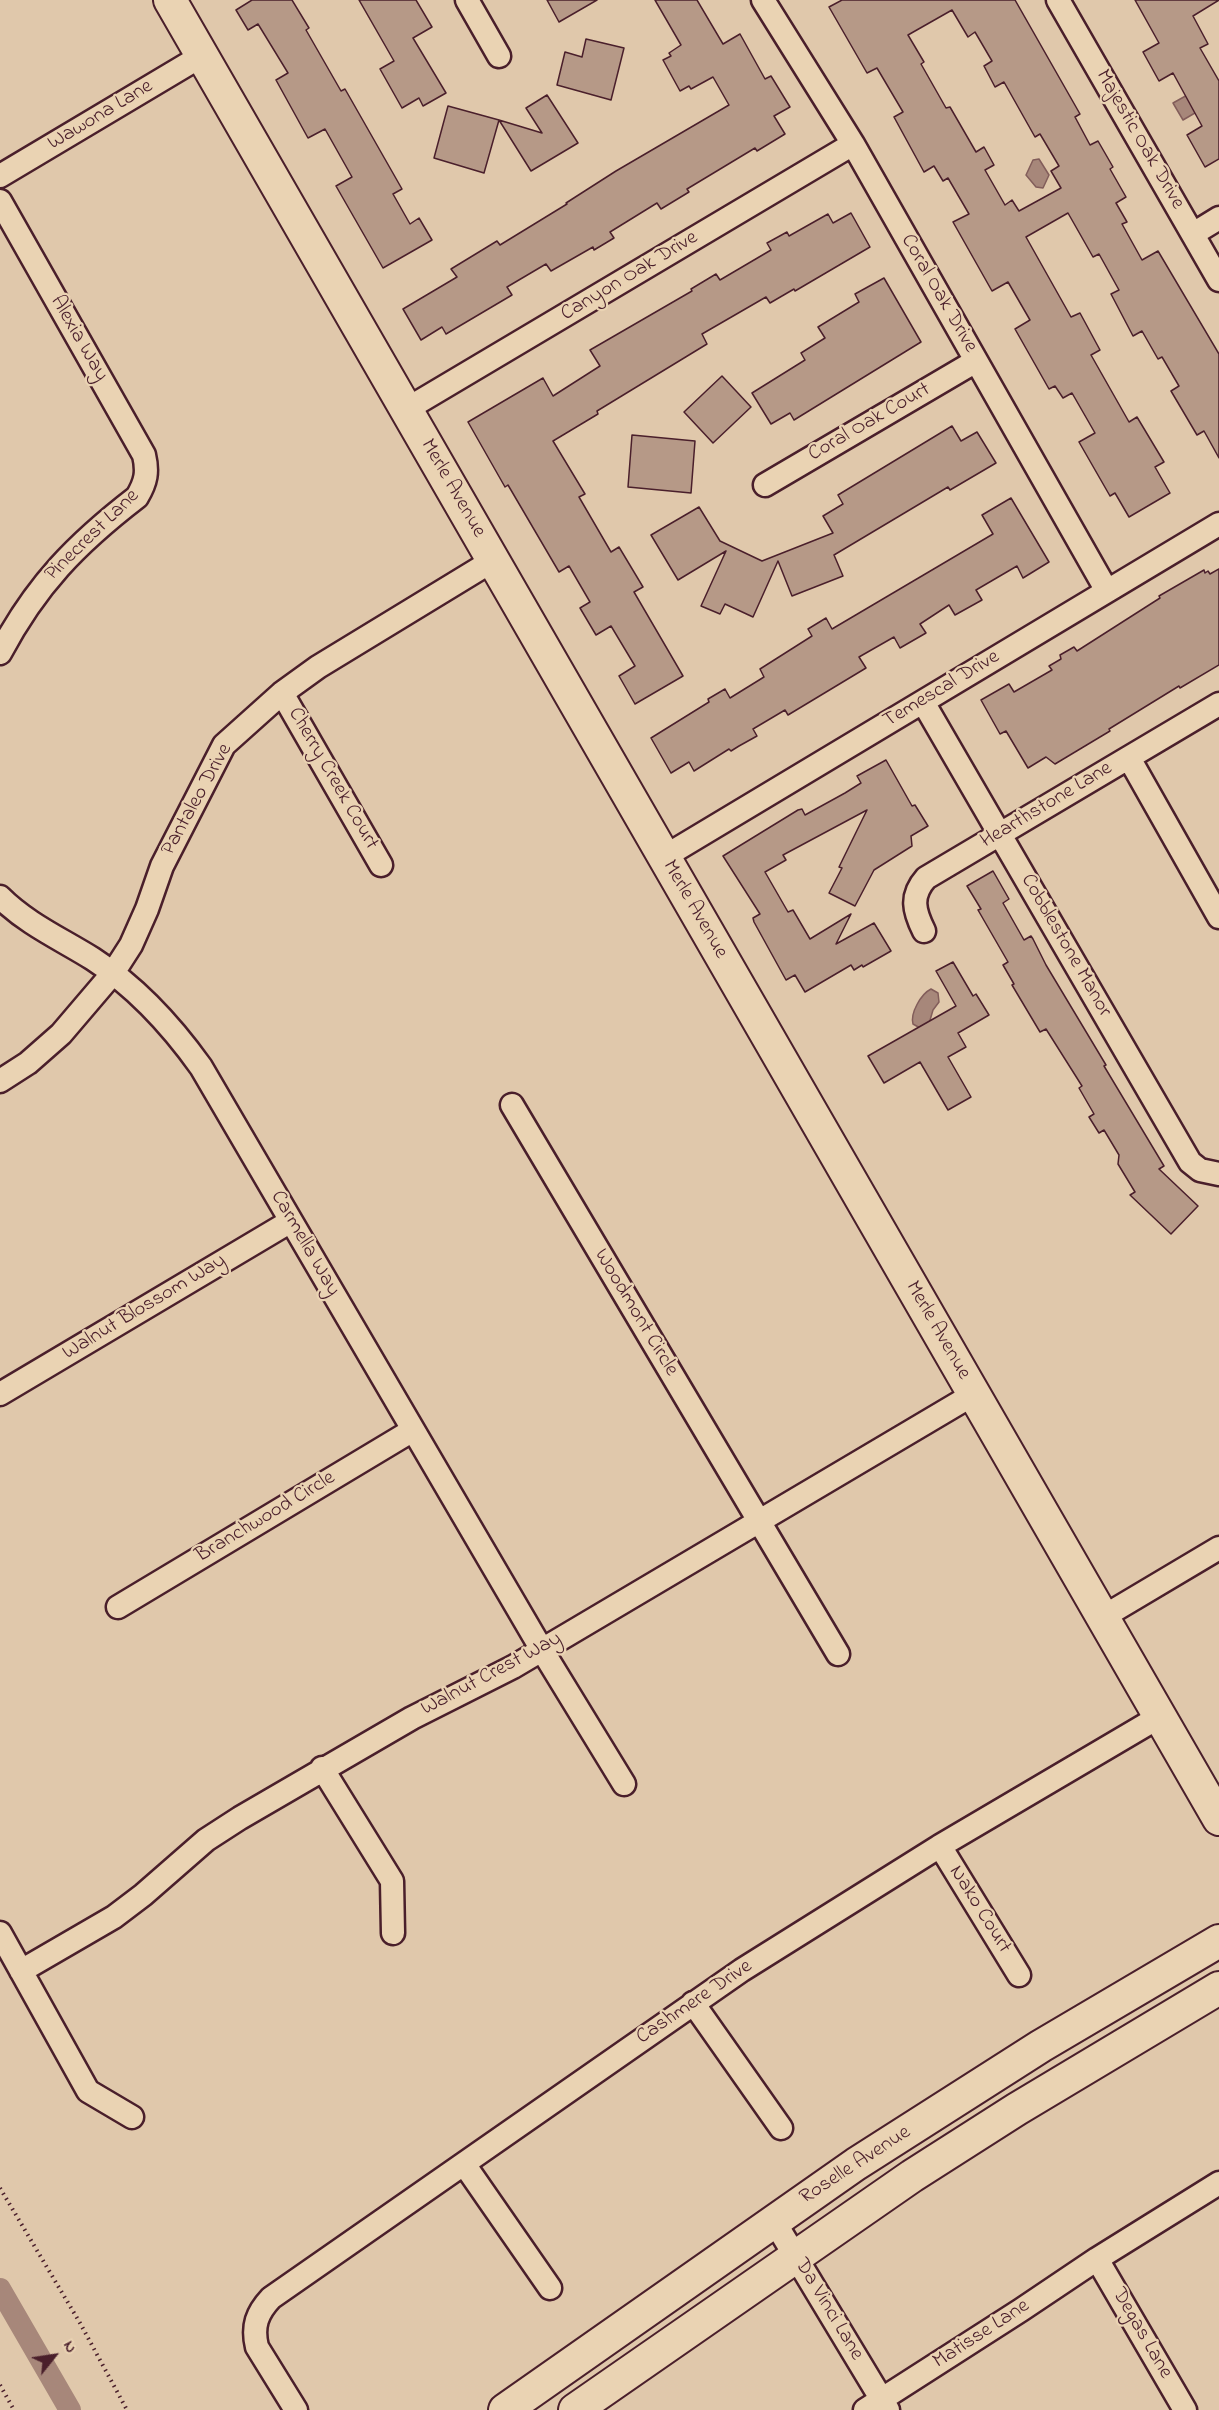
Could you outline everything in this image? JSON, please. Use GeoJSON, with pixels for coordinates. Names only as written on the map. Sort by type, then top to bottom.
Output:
{"type":"FeatureCollection","features":[{"type":"Feature","properties":{"kind":"street","name":"Merle Avenue"},"geometry":{"type":"LineString","coordinates":[[170,0],[1219,1819]]}},
{"type":"Feature","properties":{"kind":"street"},"geometry":{"type":"LineString","coordinates":[[467,0],[499,56]]}},
{"type":"Feature","properties":{"kind":"street","name":"Coral Oak Drive"},"geometry":{"type":"LineString","coordinates":[[763,0],[853,144],[1107,591]]}},
{"type":"Feature","properties":{"kind":"street","name":"Majestic Oak Drive"},"geometry":{"type":"LineString","coordinates":[[1058,0],[1219,280]]}},
{"type":"Feature","properties":{"kind":"street","name":"Wawona Lane"},"geometry":{"type":"LineString","coordinates":[[0,176],[203,55]]}},
{"type":"Feature","properties":{"kind":"street","name":"Canyon Oak Drive"},"geometry":{"type":"LineString","coordinates":[[407,410],[853,144]]}},
{"type":"Feature","properties":{"kind":"street","name":"Alexia Way"},"geometry":{"type":"LineString","coordinates":[[0,201],[144,455],[146,480]]}},
{"type":"Feature","properties":{"kind":"street"},"geometry":{"type":"LineString","coordinates":[[1193,234],[1219,218]]}},
{"type":"Feature","properties":{"kind":"street","name":"Coral Oak Court"},"geometry":{"type":"LineString","coordinates":[[765,485],[976,361]]}},
{"type":"Feature","properties":{"kind":"street","name":"Pinecrest Lane"},"geometry":{"type":"LineString","coordinates":[[0,653],[17,620],[45,582],[77,546],[137,497],[146,480]]}},
{"type":"Feature","properties":{"kind":"street","name":"Temescal Drive"},"geometry":{"type":"LineString","coordinates":[[664,857],[1219,524]]}},
{"type":"Feature","properties":{"kind":"street","name":"Pantaleo Drive"},"geometry":{"type":"LineString","coordinates":[[0,1081],[28,1063],[61,1034],[113,974],[131,945],[162,866],[224,745],[282,693],[318,667],[492,561]]}},
{"type":"Feature","properties":{"kind":"street","name":"Cherry Creek Court"},"geometry":{"type":"LineString","coordinates":[[282,693],[381,865]]}},
{"type":"Feature","properties":{"kind":"street","name":"Cobblestone Manor"},"geometry":{"type":"LineString","coordinates":[[923,702],[1190,1162],[1200,1170],[1219,1174]]}},
{"type":"Feature","properties":{"kind":"street","name":"Hearthstone Lane"},"geometry":{"type":"LineString","coordinates":[[924,931],[915,913],[914,900],[919,886],[926,878],[1219,704]]}},
{"type":"Feature","properties":{"kind":"street"},"geometry":{"type":"LineString","coordinates":[[1129,758],[1219,917]]}},
{"type":"Feature","properties":{"kind":"street","name":"Carmella Way"},"geometry":{"type":"LineString","coordinates":[[0,897],[38,927],[113,974],[149,1004],[201,1066],[542,1650],[624,1784]]}},
{"type":"Feature","properties":{"kind":"street","name":"Woodmont Circle"},"geometry":{"type":"LineString","coordinates":[[512,1105],[838,1654]]}},
{"type":"Feature","properties":{"kind":"street","name":"Walnut Blossom Way"},"geometry":{"type":"LineString","coordinates":[[0,1394],[291,1221]]}},
{"type":"Feature","properties":{"kind":"street","name":"Walnut Crest Way"},"geometry":{"type":"LineString","coordinates":[[21,1971],[114,1917],[206,1840],[322,1768],[542,1650],[974,1394]]}},
{"type":"Feature","properties":{"kind":"street","name":"Branchwood Circle"},"geometry":{"type":"LineString","coordinates":[[118,1607],[413,1430]]}},
{"type":"Feature","properties":{"kind":"street"},"geometry":{"type":"LineString","coordinates":[[1103,1617],[1219,1548]]}},
{"type":"Feature","properties":{"kind":"street","name":"Cashmere Drive"},"geometry":{"type":"LineString","coordinates":[[296,2410],[257,2347],[254,2335],[255,2323],[260,2310],[272,2298],[693,2003],[940,1846],[1159,1716]]}},
{"type":"Feature","properties":{"kind":"street"},"geometry":{"type":"LineString","coordinates":[[322,1768],[393,1881],[393,1933]]}},
{"type":"Feature","properties":{"kind":"street","name":"Nako Court"},"geometry":{"type":"LineString","coordinates":[[940,1846],[1019,1975]]}},
{"type":"Feature","properties":{"kind":"street"},"geometry":{"type":"LineString","coordinates":[[0,1933],[88,2091],[132,2117]]}},
{"type":"Feature","properties":{"kind":"street","name":"Roselle Avenue"},"geometry":{"type":"LineString","coordinates":[[505,2410],[856,2164],[1041,2046],[1219,1941]]}},
{"type":"Feature","properties":{"kind":"street","name":"Roselle Avenue"},"geometry":{"type":"LineString","coordinates":[[575,2410],[912,2176],[1017,2109],[1219,1988]]}},
{"type":"Feature","properties":{"kind":"street"},"geometry":{"type":"LineString","coordinates":[[693,2003],[781,2128]]}},
{"type":"Feature","properties":{"kind":"street"},"geometry":{"type":"LineString","coordinates":[[464,2163],[550,2288]]}},
{"type":"Feature","properties":{"kind":"street","name":"Matisse Lane"},"geometry":{"type":"LineString","coordinates":[[878,2407],[1097,2259],[1219,2183]]}},
{"type":"Feature","properties":{"kind":"street","name":"Da Vinci Lane"},"geometry":{"type":"LineString","coordinates":[[774,2221],[878,2407]]}},
{"type":"Feature","properties":{"kind":"street","name":"Degas Lane"},"geometry":{"type":"LineString","coordinates":[[1097,2259],[1185,2410]]}},
{"type":"Feature","properties":{"kind":"path"},"geometry":{"type":"LineString","coordinates":[[0,2188],[80,2323],[128,2410]]}},
{"type":"Feature","properties":{"kind":"path"},"geometry":{"type":"LineString","coordinates":[[0,2385],[14,2410]]}},
{"type":"Feature","properties":{"kind":"shaded area"},"geometry":{"type":"Polygon","coordinates":[[[1207,84],[1217,100],[1183,120],[1173,103],[1207,84]]]}},
{"type":"Feature","properties":{"kind":"shaded area"},"geometry":{"type":"Polygon","coordinates":[[[1039,159],[1049,175],[1043,188],[1036,187],[1026,175],[1033,160],[1039,159]]]}},
{"type":"Feature","properties":{"kind":"shaded area"},"geometry":{"type":"Polygon","coordinates":[[[931,989],[938,993],[939,1002],[933,1010],[928,1027],[920,1028],[913,1024],[913,1015],[920,999],[931,989]]]}},
{"type":"Feature","properties":{"kind":"building"},"geometry":{"type":"Polygon","coordinates":[[[252,0],[292,0],[309,28],[306,30],[341,91],[345,89],[402,189],[393,194],[410,224],[419,218],[432,240],[383,268],[336,186],[352,177],[325,129],[308,138],[276,80],[288,73],[258,24],[248,30],[236,10],[252,0]]]}},
{"type":"Feature","properties":{"kind":"building"},"geometry":{"type":"Polygon","coordinates":[[[359,0],[416,0],[432,27],[413,38],[446,93],[423,106],[419,98],[402,108],[380,69],[394,61],[359,0]]]}},
{"type":"Feature","properties":{"kind":"building"},"geometry":{"type":"Polygon","coordinates":[[[547,0],[597,0],[559,22],[547,0]]]}},
{"type":"Feature","properties":{"kind":"building"},"geometry":{"type":"Polygon","coordinates":[[[655,0],[697,0],[723,44],[740,34],[765,79],[771,76],[790,107],[774,116],[785,134],[757,151],[755,148],[687,189],[689,192],[661,209],[657,203],[610,232],[614,238],[594,250],[593,247],[551,271],[546,264],[507,287],[512,295],[446,334],[442,327],[421,340],[403,309],[457,277],[451,269],[497,241],[500,245],[616,171],[729,105],[713,77],[691,89],[689,86],[680,91],[663,60],[671,56],[669,53],[681,45],[655,0]]]}},
{"type":"Feature","properties":{"kind":"building"},"geometry":{"type":"Polygon","coordinates":[[[842,0],[1015,0],[1080,114],[1075,117],[1090,145],[1098,141],[1113,167],[1110,169],[1126,197],[1116,203],[1127,222],[1122,224],[1142,260],[1158,251],[1219,354],[1219,458],[1204,431],[1197,435],[1171,391],[1179,386],[1162,357],[1158,359],[1142,331],[1133,336],[1111,294],[1119,290],[1099,254],[1093,257],[1068,213],[1026,237],[1071,317],[1080,313],[1100,350],[1091,355],[1129,422],[1137,417],[1164,462],[1155,467],[1170,493],[1129,517],[1115,493],[1110,496],[1079,442],[1095,433],[1072,393],[1063,398],[1055,386],[1049,389],[1015,329],[1030,320],[1008,282],[992,291],[953,222],[969,214],[948,178],[943,181],[934,166],[924,172],[894,117],[903,112],[877,68],[867,73],[829,7],[842,0]],[[952,10],[908,35],[924,62],[921,64],[946,108],[950,107],[976,152],[984,147],[994,165],[985,170],[1005,205],[1012,200],[1019,211],[1061,188],[1051,171],[1059,166],[1040,134],[1035,137],[1004,82],[995,87],[984,66],[992,61],[975,32],[968,37],[952,10]]]}},
{"type":"Feature","properties":{"kind":"building"},"geometry":{"type":"Polygon","coordinates":[[[1135,0],[1219,0],[1193,16],[1208,44],[1200,48],[1219,81],[1219,159],[1205,167],[1187,135],[1202,126],[1173,73],[1159,81],[1143,52],[1159,43],[1135,0]]]}},
{"type":"Feature","properties":{"kind":"building"},"geometry":{"type":"Polygon","coordinates":[[[586,39],[624,48],[611,100],[557,85],[565,52],[582,57],[586,39]]]}},
{"type":"Feature","properties":{"kind":"building"},"geometry":{"type":"Polygon","coordinates":[[[547,95],[578,143],[531,171],[499,120],[542,133],[526,108],[547,95]]]}},
{"type":"Feature","properties":{"kind":"building"},"geometry":{"type":"Polygon","coordinates":[[[448,106],[499,120],[484,173],[434,158],[448,106]]]}},
{"type":"Feature","properties":{"kind":"building"},"geometry":{"type":"Polygon","coordinates":[[[851,213],[870,247],[795,291],[794,289],[770,303],[766,297],[702,334],[707,344],[597,411],[598,414],[553,441],[585,494],[579,497],[611,552],[619,547],[643,587],[634,592],[683,676],[635,704],[619,676],[635,666],[611,626],[596,635],[580,608],[590,602],[569,566],[559,572],[508,485],[505,487],[468,422],[543,378],[553,396],[600,366],[590,350],[692,291],[691,289],[716,274],[720,280],[771,250],[767,243],[787,232],[789,236],[828,214],[833,223],[851,213]]]}},
{"type":"Feature","properties":{"kind":"building"},"geometry":{"type":"Polygon","coordinates":[[[884,278],[921,342],[794,420],[790,413],[771,424],[752,393],[805,360],[801,353],[825,338],[818,327],[859,302],[855,294],[884,278]]]}},
{"type":"Feature","properties":{"kind":"building"},"geometry":{"type":"Polygon","coordinates":[[[722,376],[751,407],[713,443],[684,412],[722,376]]]}},
{"type":"Feature","properties":{"kind":"building"},"geometry":{"type":"Polygon","coordinates":[[[952,426],[961,441],[977,432],[996,463],[950,490],[948,487],[834,555],[843,576],[792,596],[778,561],[753,617],[725,604],[720,614],[701,606],[726,551],[678,580],[651,535],[699,507],[720,541],[762,561],[833,533],[823,516],[843,504],[838,495],[952,426]]]}},
{"type":"Feature","properties":{"kind":"building"},"geometry":{"type":"Polygon","coordinates":[[[632,435],[695,441],[691,493],[628,487],[632,435]]]}},
{"type":"Feature","properties":{"kind":"building"},"geometry":{"type":"Polygon","coordinates":[[[1011,498],[1049,562],[1023,578],[1017,566],[976,590],[982,600],[955,615],[949,605],[920,624],[926,633],[900,648],[894,637],[859,657],[866,668],[788,715],[785,710],[753,729],[757,736],[731,751],[729,749],[694,771],[689,762],[671,773],[651,738],[709,702],[708,699],[725,689],[730,698],[764,677],[760,669],[812,636],[808,629],[826,618],[832,629],[993,534],[982,515],[1011,498]]]}},
{"type":"Feature","properties":{"kind":"building"},"geometry":{"type":"Polygon","coordinates":[[[1219,569],[1219,665],[1180,688],[1179,686],[1055,764],[1046,757],[1028,768],[1006,731],[1000,734],[981,700],[1009,684],[1014,692],[1052,670],[1049,666],[1061,659],[1060,655],[1074,647],[1077,651],[1160,598],[1159,596],[1204,570],[1205,573],[1208,571],[1210,574],[1219,569]]]}},
{"type":"Feature","properties":{"kind":"building"},"geometry":{"type":"Polygon","coordinates":[[[886,760],[912,806],[915,805],[928,826],[911,836],[912,846],[874,870],[855,906],[829,893],[867,810],[783,855],[786,860],[765,872],[788,912],[793,910],[810,939],[851,914],[836,944],[874,923],[891,951],[863,967],[862,965],[854,970],[851,965],[805,992],[795,975],[786,980],[754,922],[753,918],[760,914],[723,856],[798,810],[802,809],[805,815],[845,793],[861,783],[857,776],[886,760]]]}},
{"type":"Feature","properties":{"kind":"building"},"geometry":{"type":"Polygon","coordinates":[[[993,871],[1009,899],[1003,903],[1024,940],[1031,936],[1033,939],[1106,1065],[1104,1066],[1164,1166],[1159,1169],[1198,1206],[1171,1234],[1130,1195],[1135,1192],[1118,1164],[1119,1155],[1104,1130],[1099,1133],[1089,1117],[1094,1114],[1079,1088],[1082,1086],[1046,1029],[1040,1032],[1012,985],[1014,984],[1003,965],[1008,962],[967,886],[993,871]]]}},
{"type":"Feature","properties":{"kind":"building"},"geometry":{"type":"Polygon","coordinates":[[[953,962],[973,996],[976,994],[989,1015],[958,1033],[966,1047],[948,1057],[971,1097],[948,1110],[920,1062],[884,1083],[868,1056],[956,1006],[936,971],[953,962]]]}},
{"type":"Feature","properties":{"kind":"waterway"},"geometry":{"type":"LineString","coordinates":[[0,2289],[70,2410]]}}]}
